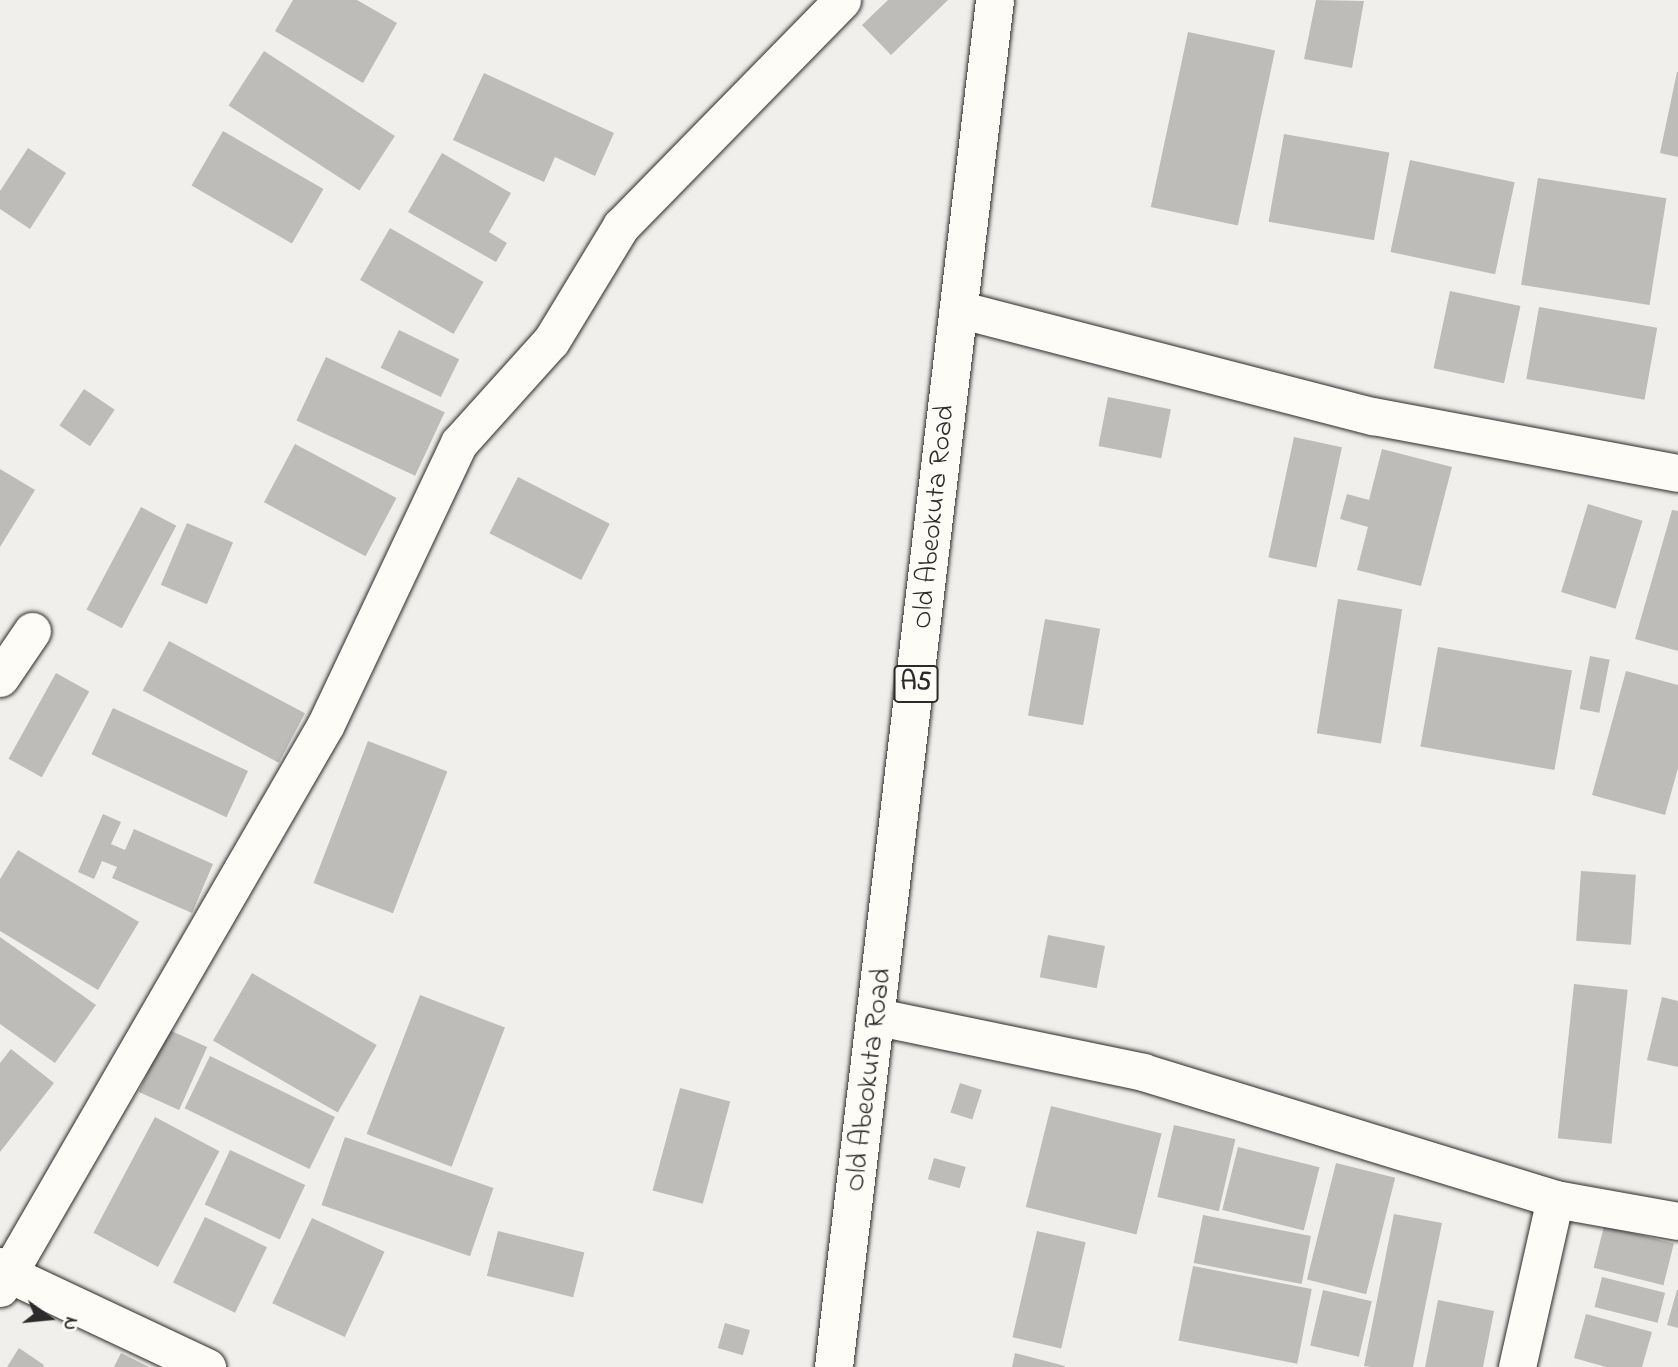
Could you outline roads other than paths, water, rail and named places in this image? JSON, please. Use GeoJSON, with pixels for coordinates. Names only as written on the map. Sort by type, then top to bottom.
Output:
{"type":"FeatureCollection","features":[{"type":"Feature","properties":{"kind":"highway","name":"Old Abeokuta Road"},"geometry":{"type":"LineString","coordinates":[[834,1367],[878,1017],[995,0]]}},
{"type":"Feature","properties":{"kind":"street"},"geometry":{"type":"LineString","coordinates":[[207,1367],[3,1276],[326,724],[458,443],[551,341],[621,226],[842,0]]}},
{"type":"Feature","properties":{"kind":"street"},"geometry":{"type":"LineString","coordinates":[[958,309],[1373,416],[1678,473]]}},
{"type":"Feature","properties":{"kind":"street"},"geometry":{"type":"LineString","coordinates":[[0,678],[32,631]]}},
{"type":"Feature","properties":{"kind":"street"},"geometry":{"type":"LineString","coordinates":[[878,1017],[1143,1072],[1555,1199],[1678,1221]]}},
{"type":"Feature","properties":{"kind":"street"},"geometry":{"type":"LineString","coordinates":[[1517,1367],[1555,1199]]}}]}
